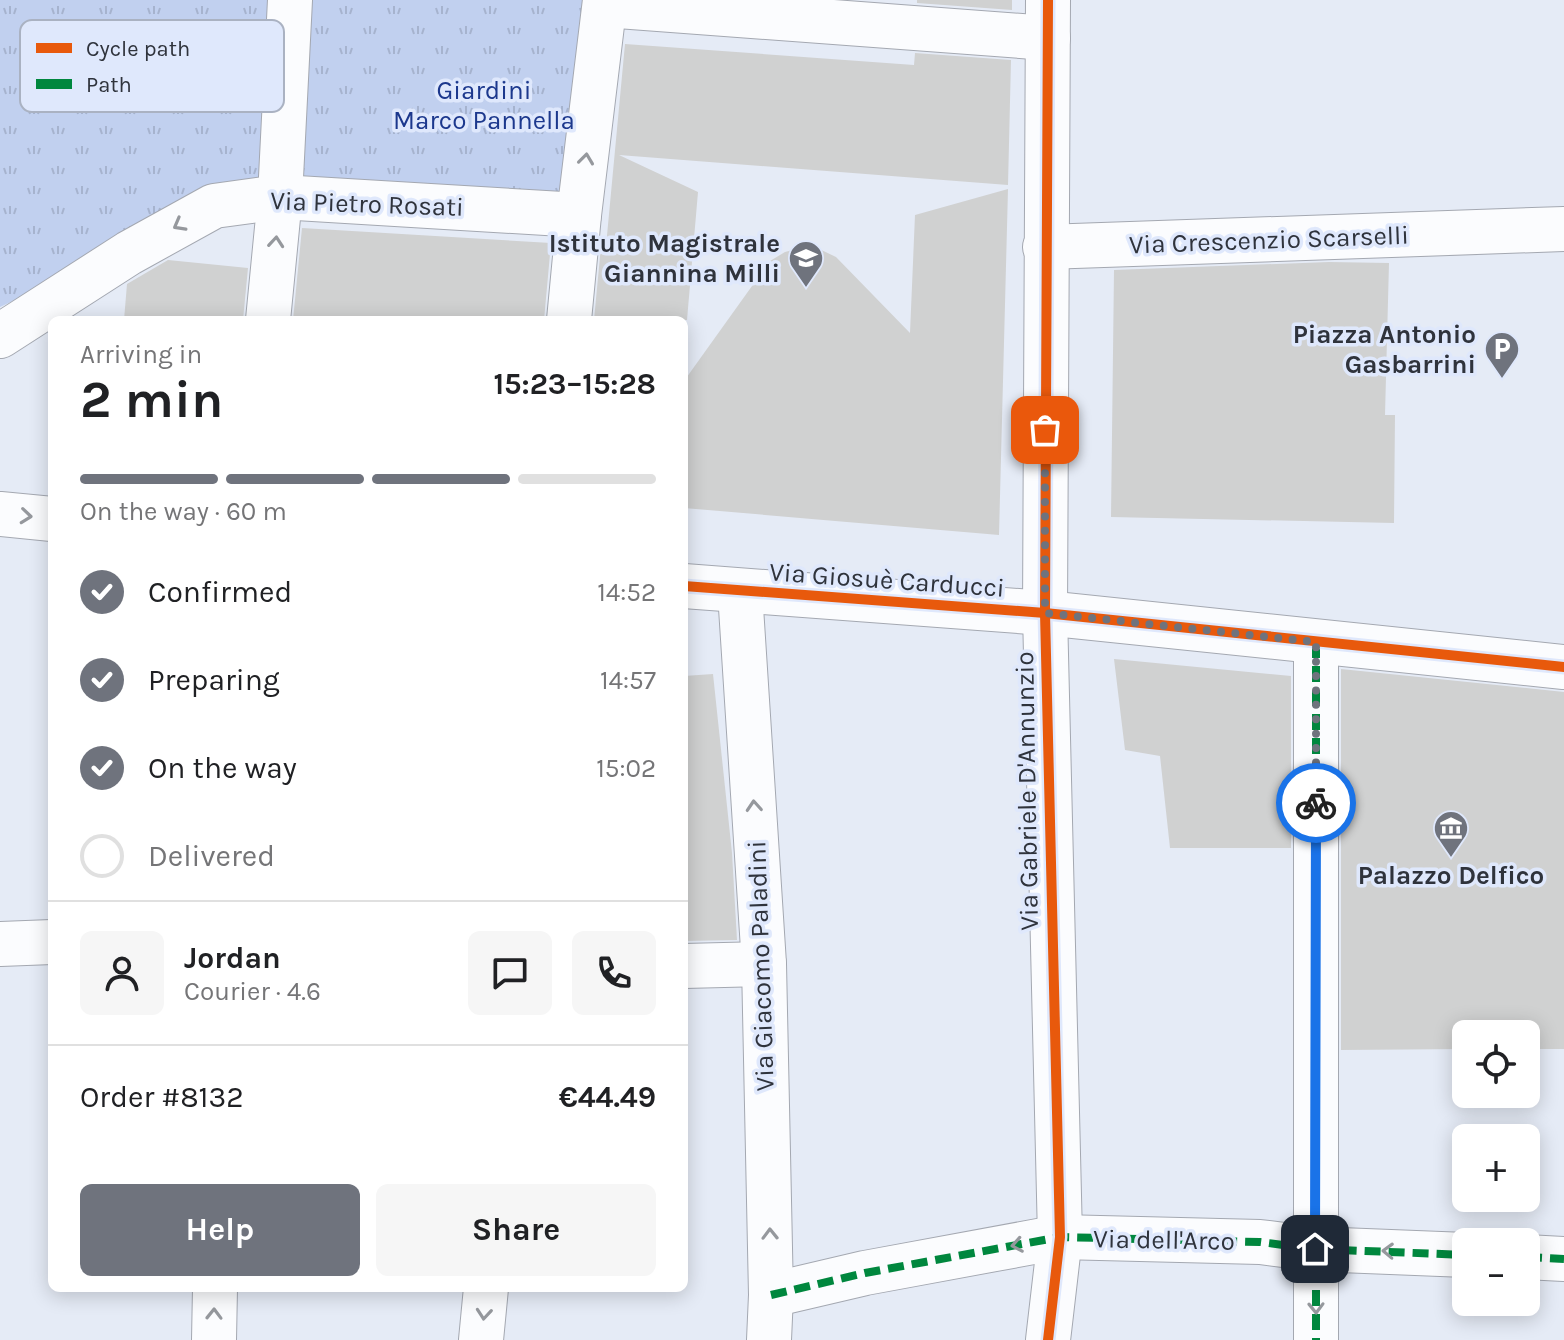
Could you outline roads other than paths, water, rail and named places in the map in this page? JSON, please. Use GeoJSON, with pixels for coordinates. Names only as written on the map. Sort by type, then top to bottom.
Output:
{"type":"FeatureCollection","features":[{"type":"Feature","properties":{"kind":"street"},"geometry":{"type":"LineString","coordinates":[[268,316],[280,197],[290,0]]}},
{"type":"Feature","properties":{"kind":"street"},"geometry":{"type":"LineString","coordinates":[[569,316],[605,2],[1048,19]]}},
{"type":"Feature","properties":{"kind":"street","name":"Via Gabriele D'Annunzio"},"geometry":{"type":"LineString","coordinates":[[1048,19],[1045,613],[1060,1237],[1048,1340]]}},
{"type":"Feature","properties":{"kind":"street","name":"Via Pietro Rosati"},"geometry":{"type":"LineString","coordinates":[[0,336],[129,253],[214,206],[280,197],[579,215]]}},
{"type":"Feature","properties":{"kind":"street","name":"Via Crescenzio Scarselli"},"geometry":{"type":"LineString","coordinates":[[1045,247],[1564,229]]}},
{"type":"Feature","properties":{"kind":"street"},"geometry":{"type":"LineString","coordinates":[[0,514],[48,519]]}},
{"type":"Feature","properties":{"kind":"street","name":"Via Giosuè Carducci"},"geometry":{"type":"LineString","coordinates":[[688,586],[1045,613],[1564,667]]}},
{"type":"Feature","properties":{"kind":"street","name":"Via Giacomo Paladini"},"geometry":{"type":"LineString","coordinates":[[740,592],[764,964],[771,1295],[769,1340]]}},
{"type":"Feature","properties":{"kind":"street"},"geometry":{"type":"LineString","coordinates":[[1316,642],[1316,1340]]}},
{"type":"Feature","properties":{"kind":"street"},"geometry":{"type":"LineString","coordinates":[[0,944],[48,942]]}},
{"type":"Feature","properties":{"kind":"street"},"geometry":{"type":"LineString","coordinates":[[688,966],[764,964]]}},
{"type":"Feature","properties":{"kind":"street","name":"Via dell'Arco"},"geometry":{"type":"LineString","coordinates":[[771,1295],[865,1273],[1060,1237],[1260,1242],[1315,1249],[1452,1254]]}},
{"type":"Feature","properties":{"kind":"street"},"geometry":{"type":"LineString","coordinates":[[1540,1258],[1564,1259]]}},
{"type":"Feature","properties":{"kind":"street"},"geometry":{"type":"LineString","coordinates":[[214,1340],[215,1292]]}},
{"type":"Feature","properties":{"kind":"street"},"geometry":{"type":"LineString","coordinates":[[481,1340],[486,1292]]}},
{"type":"Feature","properties":{"kind":"place","name":"Istituto Magistrale Giannina Milli"},"geometry":{"type":"Point","coordinates":[806,289]}},
{"type":"Feature","properties":{"kind":"place","name":"Piazza Antonio Gasbarrini"},"geometry":{"type":"Point","coordinates":[1502,380]}},
{"type":"Feature","properties":{"kind":"place","name":"Palazzo Delfico"},"geometry":{"type":"Point","coordinates":[1451,859]}},
{"type":"Feature","properties":{"kind":"park label","name":"Giardini Marco Pannella"},"geometry":{"type":"Point","coordinates":[484,105]}}]}
